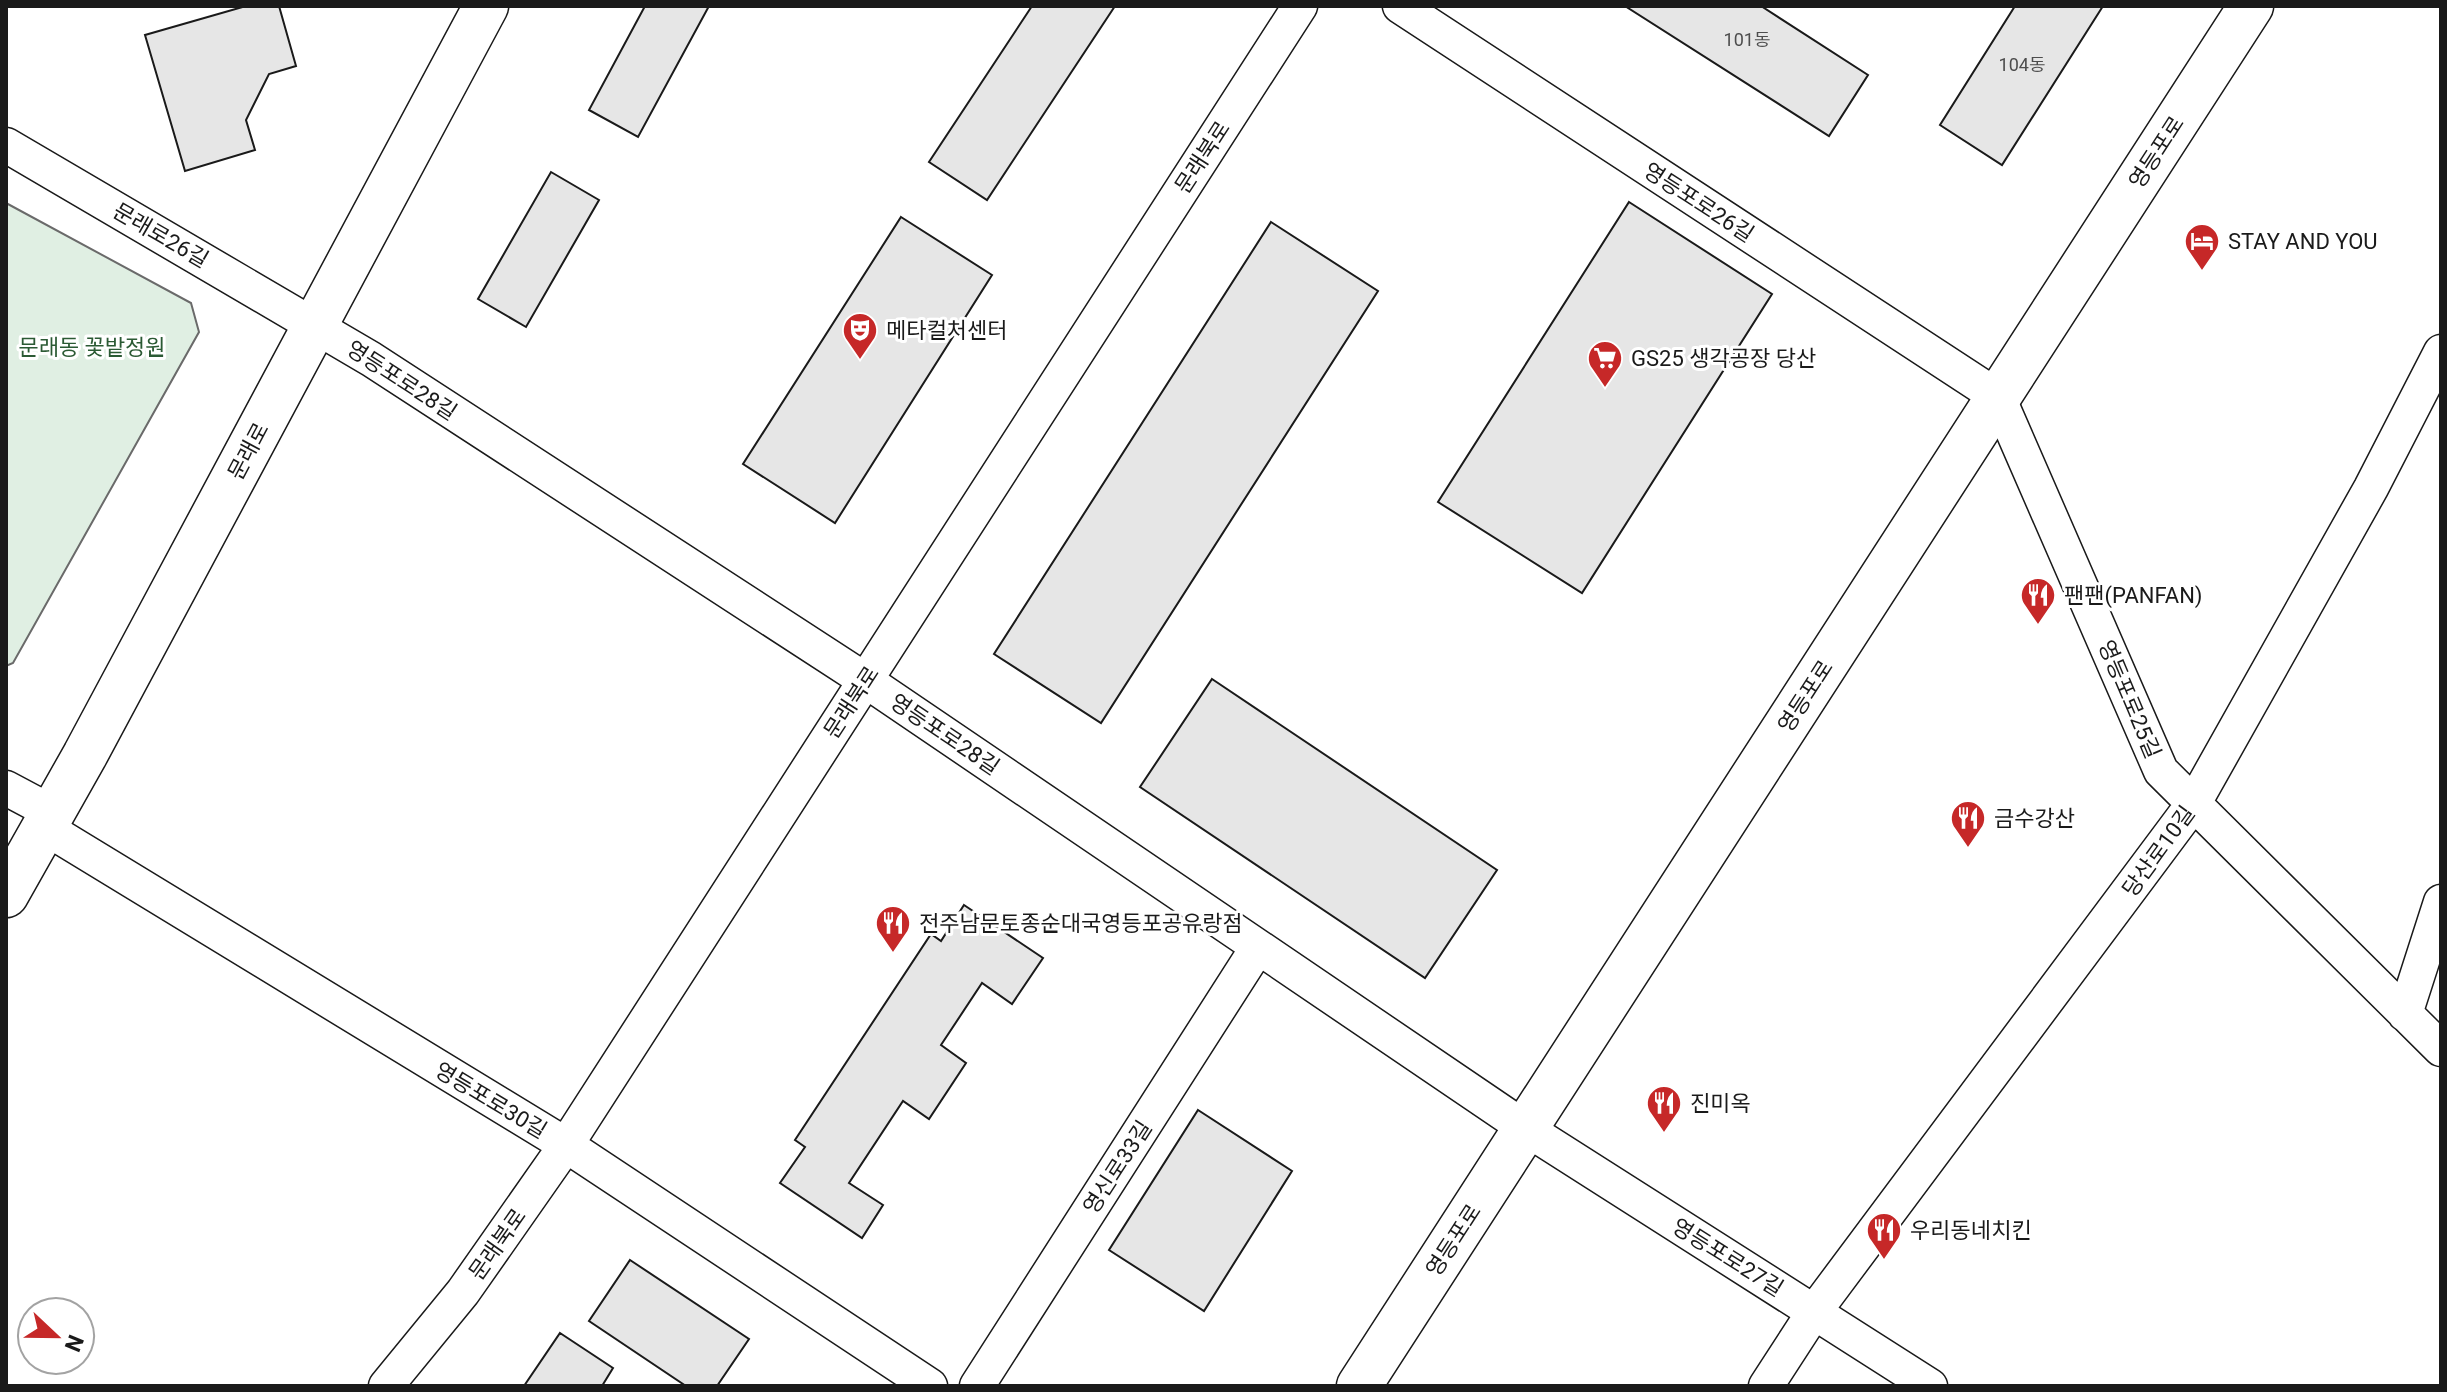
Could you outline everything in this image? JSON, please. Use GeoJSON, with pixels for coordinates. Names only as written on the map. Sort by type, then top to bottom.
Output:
{"type":"FeatureCollection","features":[{"type":"Feature","properties":{"kind":"main road","name":"문래로"},"geometry":{"type":"LineString","coordinates":[[6,895],[486,6]]}},
{"type":"Feature","properties":{"kind":"main road","name":"영등포로"},"geometry":{"type":"LineString","coordinates":[[1359,1386],[2251,6]]}},
{"type":"Feature","properties":{"kind":"street","name":"문래북로"},"geometry":{"type":"LineString","coordinates":[[386,1386],[463,1292],[566,1145],[1300,6]]}},
{"type":"Feature","properties":{"kind":"street","name":"영등포로26길"},"geometry":{"type":"LineString","coordinates":[[1400,6],[1998,397]]}},
{"type":"Feature","properties":{"kind":"street","name":"문래로26길"},"geometry":{"type":"LineString","coordinates":[[6,145],[316,325]]}},
{"type":"Feature","properties":{"kind":"street","name":"영등포로28길"},"geometry":{"type":"LineString","coordinates":[[316,325],[865,680],[1525,1128]]}},
{"type":"Feature","properties":{"kind":"street","name":"당산로10길"},"geometry":{"type":"LineString","coordinates":[[1766,1386],[1814,1312],[2194,803],[2371,488],[2441,352]]}},
{"type":"Feature","properties":{"kind":"street","name":"영등포로25길"},"geometry":{"type":"LineString","coordinates":[[1998,397],[2161,771],[2441,1049]]}},
{"type":"Feature","properties":{"kind":"street","name":"영등포로30길"},"geometry":{"type":"LineString","coordinates":[[6,788],[48,820],[566,1145],[930,1386]]}},
{"type":"Feature","properties":{"kind":"street"},"geometry":{"type":"LineString","coordinates":[[2405,1014],[2441,902]]}},
{"type":"Feature","properties":{"kind":"street","name":"영신로33길"},"geometry":{"type":"LineString","coordinates":[[977,1386],[1258,947]]}},
{"type":"Feature","properties":{"kind":"street","name":"영등포로27길"},"geometry":{"type":"LineString","coordinates":[[1525,1128],[1930,1386]]}},
{"type":"Feature","properties":{"kind":"green space","name":"문래동 꽃밭정원"},"geometry":{"type":"Polygon","coordinates":[[[6,203],[191,303],[199,332],[13,663],[6,666],[6,203]]]}},
{"type":"Feature","properties":{"kind":"building"},"geometry":{"type":"Polygon","coordinates":[[[246,6],[279,6],[296,66],[269,74],[246,120],[255,150],[185,171],[145,35],[246,6]]]}},
{"type":"Feature","properties":{"kind":"building"},"geometry":{"type":"Polygon","coordinates":[[[645,6],[709,6],[638,137],[589,110],[645,6]]]}},
{"type":"Feature","properties":{"kind":"building"},"geometry":{"type":"Polygon","coordinates":[[[1032,6],[1115,6],[987,200],[929,162],[1032,6]]]}},
{"type":"Feature","properties":{"kind":"building"},"geometry":{"type":"Polygon","coordinates":[[[1625,6],[1761,6],[1868,75],[1829,136],[1625,6]]]}},
{"type":"Feature","properties":{"kind":"building"},"geometry":{"type":"Polygon","coordinates":[[[2015,6],[2103,6],[2002,165],[1940,125],[2015,6]]]}},
{"type":"Feature","properties":{"kind":"building"},"geometry":{"type":"Polygon","coordinates":[[[551,172],[599,200],[526,327],[478,299],[551,172]]]}},
{"type":"Feature","properties":{"kind":"building"},"geometry":{"type":"Polygon","coordinates":[[[1629,202],[1772,294],[1582,593],[1438,502],[1629,202]]]}},
{"type":"Feature","properties":{"kind":"building"},"geometry":{"type":"Polygon","coordinates":[[[901,217],[992,275],[835,523],[743,464],[901,217]]]}},
{"type":"Feature","properties":{"kind":"building"},"geometry":{"type":"Polygon","coordinates":[[[1271,222],[1378,291],[1101,723],[994,654],[1271,222]]]}},
{"type":"Feature","properties":{"kind":"building"},"geometry":{"type":"Polygon","coordinates":[[[1212,679],[1497,870],[1425,978],[1140,787],[1212,679]]]}},
{"type":"Feature","properties":{"kind":"building"},"geometry":{"type":"Polygon","coordinates":[[[964,905],[1043,958],[1012,1004],[982,983],[941,1045],[966,1063],[929,1119],[903,1101],[849,1183],[883,1205],[862,1238],[780,1183],[805,1147],[795,1140],[931,934],[941,941],[964,905]]]}},
{"type":"Feature","properties":{"kind":"building"},"geometry":{"type":"Polygon","coordinates":[[[1198,1110],[1292,1171],[1204,1311],[1109,1250],[1198,1110]]]}},
{"type":"Feature","properties":{"kind":"building"},"geometry":{"type":"Polygon","coordinates":[[[630,1260],[749,1339],[717,1386],[686,1386],[589,1321],[630,1260]]]}},
{"type":"Feature","properties":{"kind":"building"},"geometry":{"type":"Polygon","coordinates":[[[560,1333],[613,1368],[602,1386],[524,1386],[560,1333]]]}},
{"type":"Feature","properties":{"kind":"place","name":"STAY AND YOU"},"geometry":{"type":"Point","coordinates":[2202,272]}},
{"type":"Feature","properties":{"kind":"place","name":"메타컬처센터"},"geometry":{"type":"Point","coordinates":[860,361]}},
{"type":"Feature","properties":{"kind":"place","name":"GS25 생각공장 당산"},"geometry":{"type":"Point","coordinates":[1605,389]}},
{"type":"Feature","properties":{"kind":"place","name":"팬팬(PANFAN)"},"geometry":{"type":"Point","coordinates":[2038,626]}},
{"type":"Feature","properties":{"kind":"place","name":"금수강산"},"geometry":{"type":"Point","coordinates":[1968,849]}},
{"type":"Feature","properties":{"kind":"place","name":"전주남문토종순대국영등포공유랑점"},"geometry":{"type":"Point","coordinates":[893,954]}},
{"type":"Feature","properties":{"kind":"place","name":"진미옥"},"geometry":{"type":"Point","coordinates":[1664,1134]}},
{"type":"Feature","properties":{"kind":"place","name":"우리동네치킨"},"geometry":{"type":"Point","coordinates":[1884,1261]}}]}
